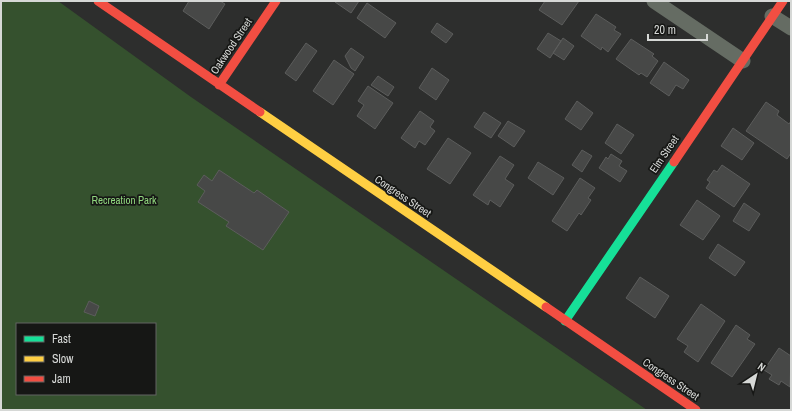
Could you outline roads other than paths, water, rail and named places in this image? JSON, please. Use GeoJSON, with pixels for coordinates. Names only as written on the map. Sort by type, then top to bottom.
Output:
{"type":"FeatureCollection","features":[{"type":"Feature","properties":{"kind":"street","name":"Congress Street"},"geometry":{"type":"LineString","coordinates":[[98,1],[696,410]]}},
{"type":"Feature","properties":{"kind":"street","name":"Oakwood Street"},"geometry":{"type":"LineString","coordinates":[[219,85],[276,1]]}},
{"type":"Feature","properties":{"kind":"street"},"geometry":{"type":"LineString","coordinates":[[654,1],[743,61]]}},
{"type":"Feature","properties":{"kind":"street","name":"Elm Street"},"geometry":{"type":"LineString","coordinates":[[565,321],[783,1]]}},
{"type":"Feature","properties":{"kind":"street"},"geometry":{"type":"LineString","coordinates":[[772,16],[791,28]]}},
{"type":"Feature","properties":{"kind":"park label","name":"Recreation Park"},"geometry":{"type":"Point","coordinates":[124,200]}}]}
